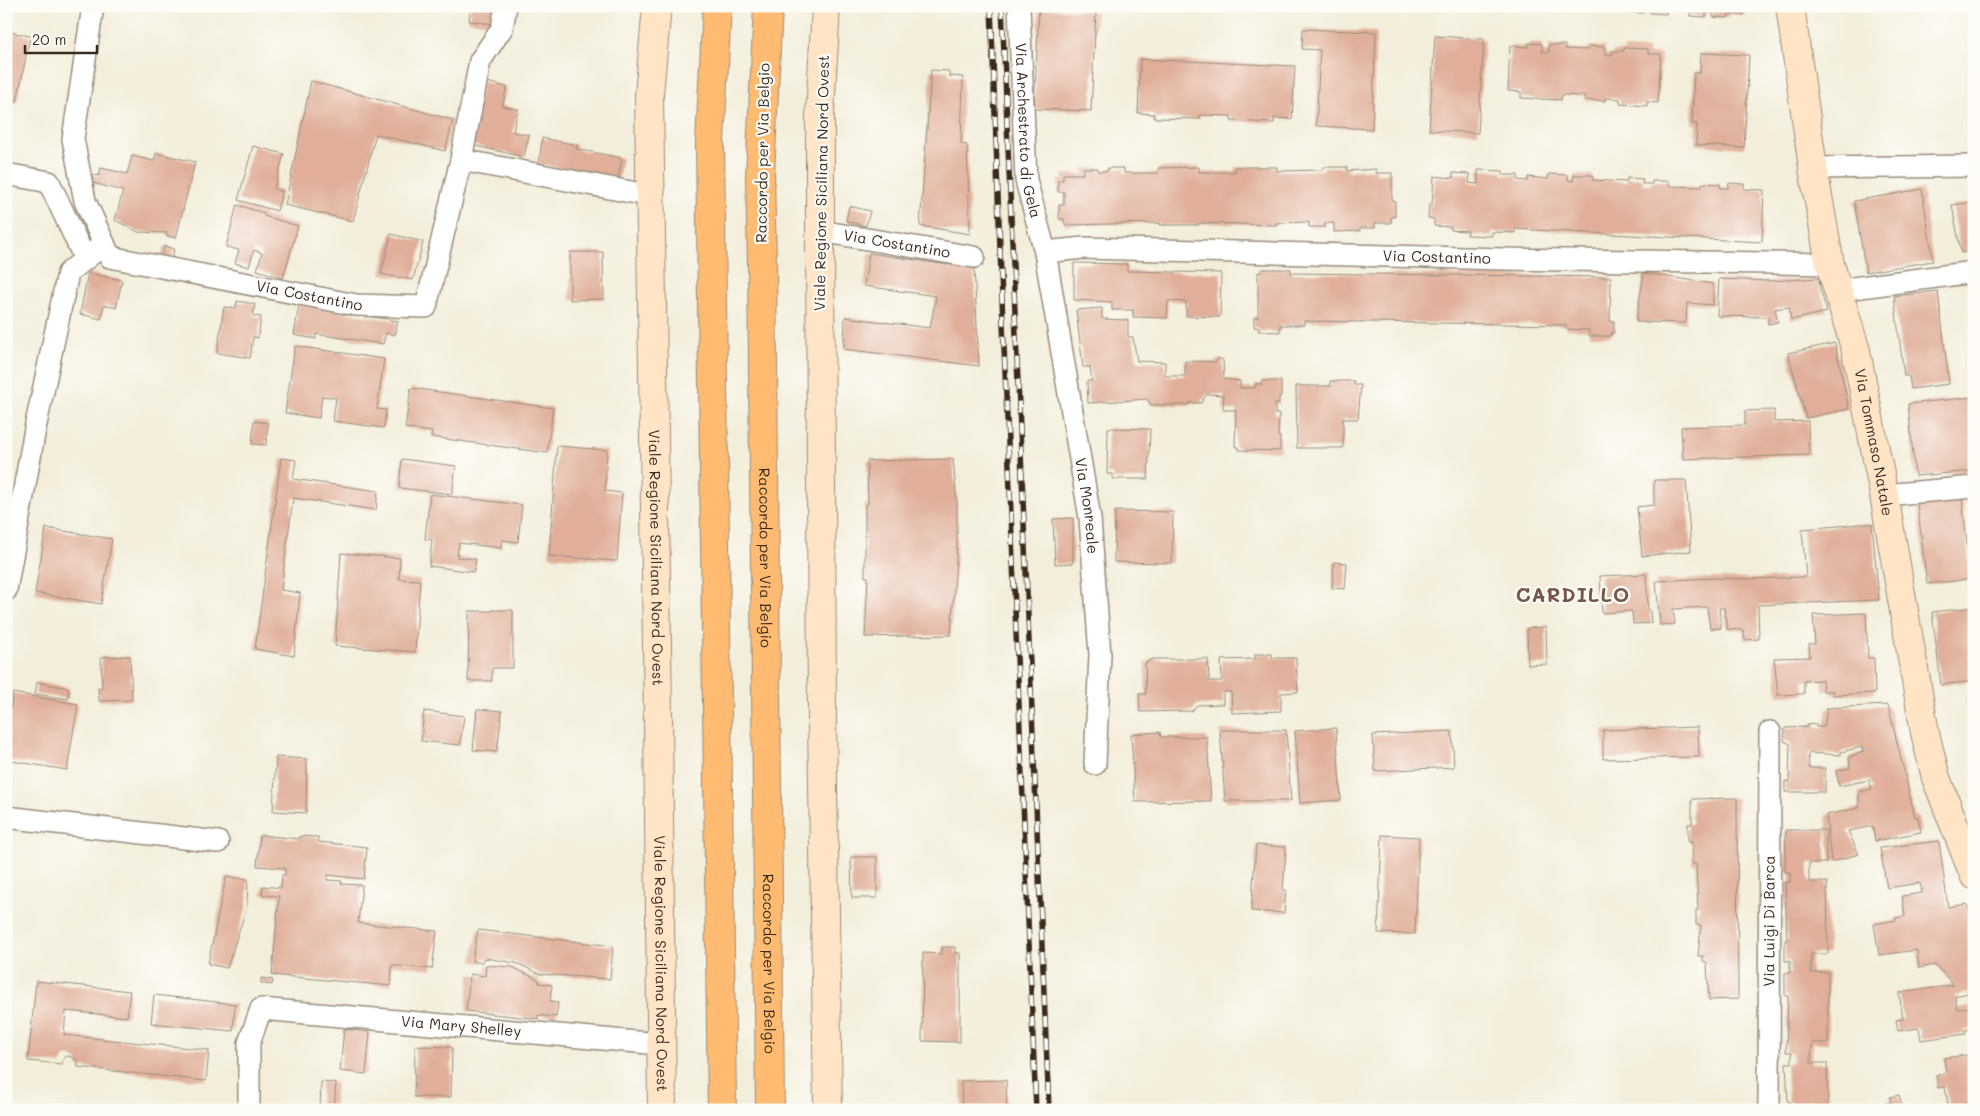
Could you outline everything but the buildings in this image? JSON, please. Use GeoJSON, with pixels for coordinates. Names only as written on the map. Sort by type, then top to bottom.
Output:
{"type":"FeatureCollection","features":[{"type":"Feature","properties":{"kind":"highway"},"geometry":{"type":"LineString","coordinates":[[717,6],[710,142],[722,1110]]}},
{"type":"Feature","properties":{"kind":"highway","name":"Raccordo per Via Belgio"},"geometry":{"type":"LineString","coordinates":[[768,6],[760,176],[770,1110]]}},
{"type":"Feature","properties":{"kind":"street","name":"Via Costantino"},"geometry":{"type":"LineString","coordinates":[[92,6],[73,139],[85,201],[110,258],[356,305],[426,307],[461,160]]}},
{"type":"Feature","properties":{"kind":"street"},"geometry":{"type":"LineString","coordinates":[[506,6],[502,28],[480,61],[461,160],[652,196]]}},
{"type":"Feature","properties":{"kind":"street","name":"Viale Regione Siciliana Nord Ovest"},"geometry":{"type":"LineString","coordinates":[[657,6],[650,95],[662,1110]]}},
{"type":"Feature","properties":{"kind":"street","name":"Viale Regione Siciliana Nord Ovest"},"geometry":{"type":"LineString","coordinates":[[826,6],[820,113],[820,231],[822,720],[828,1110]]}},
{"type":"Feature","properties":{"kind":"street","name":"Via Archestrato di Gela"},"geometry":{"type":"LineString","coordinates":[[1019,6],[1026,180],[1045,252]]}},
{"type":"Feature","properties":{"kind":"street","name":"Via Tommaso Natale"},"geometry":{"type":"LineString","coordinates":[[1790,6],[1813,168],[1830,264],[1856,351],[1884,495],[1925,733],[1936,778],[1974,875]]}},
{"type":"Feature","properties":{"kind":"street"},"geometry":{"type":"LineString","coordinates":[[1813,168],[1974,166]]}},
{"type":"Feature","properties":{"kind":"street"},"geometry":{"type":"LineString","coordinates":[[6,174],[49,182],[86,259]]}},
{"type":"Feature","properties":{"kind":"street","name":"Via Costantino"},"geometry":{"type":"LineString","coordinates":[[820,231],[974,257]]}},
{"type":"Feature","properties":{"kind":"street"},"geometry":{"type":"LineString","coordinates":[[6,590],[35,429],[68,272],[104,244]]}},
{"type":"Feature","properties":{"kind":"street","name":"Via Costantino"},"geometry":{"type":"LineString","coordinates":[[1045,252],[1084,248],[1503,259],[1830,264]]}},
{"type":"Feature","properties":{"kind":"street","name":"Via Monreale"},"geometry":{"type":"LineString","coordinates":[[1045,252],[1090,518],[1100,655],[1095,764]]}},
{"type":"Feature","properties":{"kind":"street"},"geometry":{"type":"LineString","coordinates":[[1838,290],[1974,272]]}},
{"type":"Feature","properties":{"kind":"street"},"geometry":{"type":"LineString","coordinates":[[1884,495],[1974,487]]}},
{"type":"Feature","properties":{"kind":"street","name":"Via Luigi Di Barca"},"geometry":{"type":"LineString","coordinates":[[1768,1110],[1770,732]]}},
{"type":"Feature","properties":{"kind":"street"},"geometry":{"type":"LineString","coordinates":[[6,817],[218,842]]}},
{"type":"Feature","properties":{"kind":"street","name":"Via Mary Shelley"},"geometry":{"type":"LineString","coordinates":[[249,1110],[249,1043],[261,1009],[660,1044]]}},
{"type":"Feature","properties":{"kind":"railway"},"geometry":{"type":"LineString","coordinates":[[991,6],[1036,1110]]}},
{"type":"Feature","properties":{"kind":"railway"},"geometry":{"type":"LineString","coordinates":[[1002,6],[1049,1110]]}},
{"type":"Feature","properties":{"kind":"district","name":"CARDILLO"},"geometry":{"type":"Point","coordinates":[1573,595]}}]}
